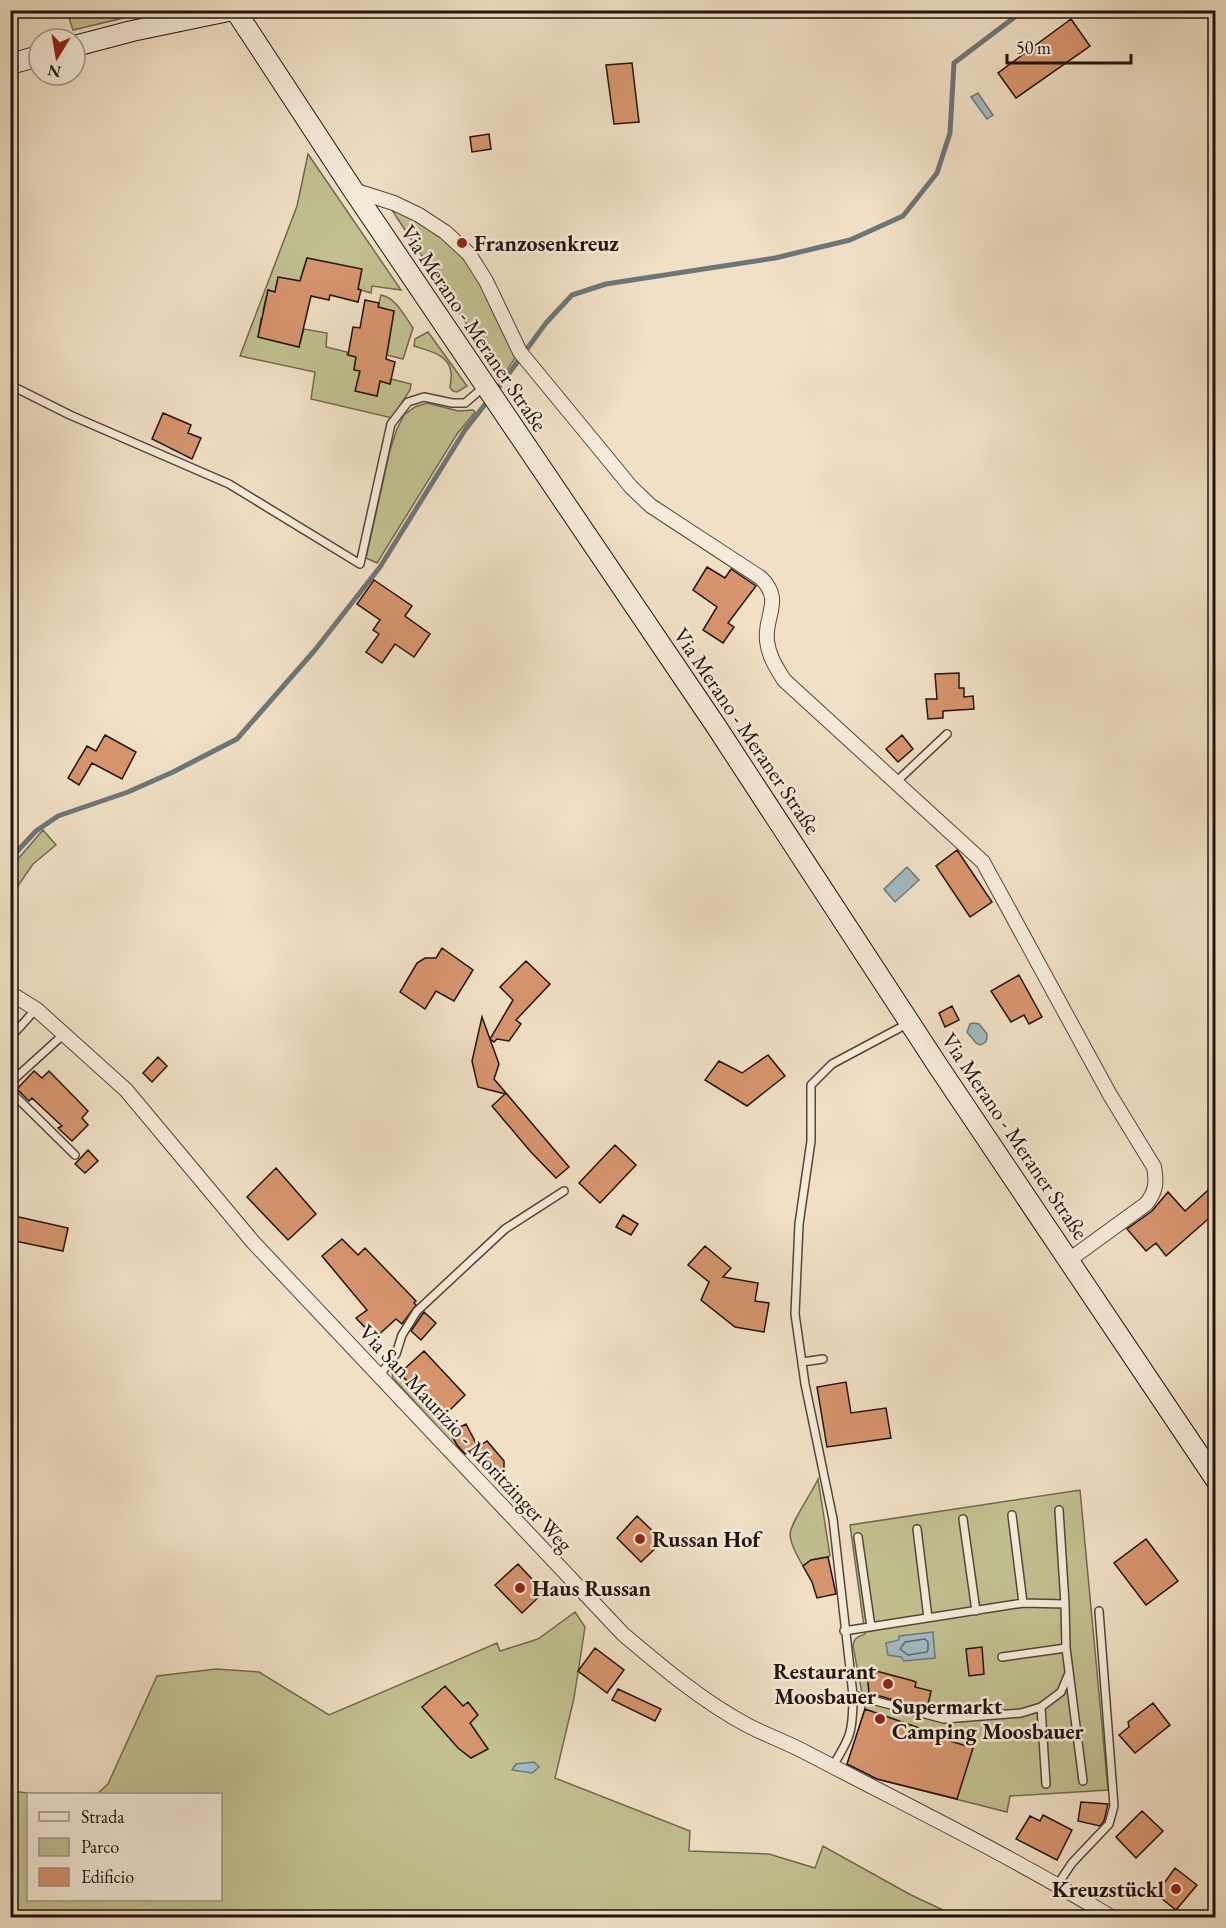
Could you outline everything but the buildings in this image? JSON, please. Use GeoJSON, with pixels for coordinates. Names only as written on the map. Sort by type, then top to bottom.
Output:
{"type":"FeatureCollection","features":[{"type":"Feature","properties":{"kind":"main road"},"geometry":{"type":"LineString","coordinates":[[132,31],[169,10]]}},
{"type":"Feature","properties":{"kind":"main road"},"geometry":{"type":"LineString","coordinates":[[87,43],[234,10]]}},
{"type":"Feature","properties":{"kind":"main road","name":"Via Merano - Meraner Straße"},"geometry":{"type":"LineString","coordinates":[[234,10],[352,190],[716,726],[905,1025],[1069,1260],[1215,1480]]}},
{"type":"Feature","properties":{"kind":"main road"},"geometry":{"type":"LineString","coordinates":[[10,64],[27,59]]}},
{"type":"Feature","properties":{"kind":"street"},"geometry":{"type":"LineString","coordinates":[[352,190],[394,203],[419,215],[445,232],[469,255],[486,280],[524,357],[631,488],[651,507],[761,578],[771,587],[773,600],[766,638],[769,657],[784,680],[983,862],[1110,1095],[1155,1167],[1157,1180],[1154,1195],[1146,1204],[1069,1260]]}},
{"type":"Feature","properties":{"kind":"street","name":"Via San Maurizio - Moritzinger Weg"},"geometry":{"type":"LineString","coordinates":[[10,993],[36,1009],[126,1090],[253,1242],[623,1634],[663,1668],[703,1698],[746,1724],[1020,1863],[1113,1917]]}},
{"type":"Feature","properties":{"kind":"lane"},"geometry":{"type":"LineString","coordinates":[[10,385],[70,415],[229,484],[360,564],[391,424],[408,402],[424,397],[465,403],[490,394]]}},
{"type":"Feature","properties":{"kind":"lane"},"geometry":{"type":"LineString","coordinates":[[896,782],[946,734]]}},
{"type":"Feature","properties":{"kind":"lane"},"geometry":{"type":"LineString","coordinates":[[10,1038],[36,1009]]}},
{"type":"Feature","properties":{"kind":"lane"},"geometry":{"type":"LineString","coordinates":[[832,1767],[848,1743],[853,1722],[853,1695],[833,1519],[802,1362],[795,1314],[799,1224],[811,1141],[811,1085],[832,1064],[905,1025]]}},
{"type":"Feature","properties":{"kind":"lane"},"geometry":{"type":"LineString","coordinates":[[10,1083],[64,1034]]}},
{"type":"Feature","properties":{"kind":"lane"},"geometry":{"type":"LineString","coordinates":[[10,1091],[75,1155]]}},
{"type":"Feature","properties":{"kind":"lane"},"geometry":{"type":"LineString","coordinates":[[379,1376],[396,1354],[402,1335],[417,1311],[505,1229],[564,1191]]}},
{"type":"Feature","properties":{"kind":"lane"},"geometry":{"type":"LineString","coordinates":[[802,1362],[823,1359]]}},
{"type":"Feature","properties":{"kind":"lane"},"geometry":{"type":"LineString","coordinates":[[1059,1510],[1066,1648],[1083,1781]]}},
{"type":"Feature","properties":{"kind":"lane"},"geometry":{"type":"LineString","coordinates":[[1011,1515],[1023,1603]]}},
{"type":"Feature","properties":{"kind":"lane"},"geometry":{"type":"LineString","coordinates":[[963,1519],[976,1611]]}},
{"type":"Feature","properties":{"kind":"lane"},"geometry":{"type":"LineString","coordinates":[[917,1529],[928,1618]]}},
{"type":"Feature","properties":{"kind":"lane"},"geometry":{"type":"LineString","coordinates":[[858,1537],[871,1627]]}},
{"type":"Feature","properties":{"kind":"lane"},"geometry":{"type":"LineString","coordinates":[[844,1631],[1023,1603],[1065,1604]]}},
{"type":"Feature","properties":{"kind":"lane"},"geometry":{"type":"LineString","coordinates":[[1058,1884],[1072,1863],[1109,1824],[1114,1806],[1099,1611]]}},
{"type":"Feature","properties":{"kind":"lane"},"geometry":{"type":"LineString","coordinates":[[1002,1657],[1066,1648]]}},
{"type":"Feature","properties":{"kind":"lane"},"geometry":{"type":"LineString","coordinates":[[853,1695],[944,1719],[1022,1713],[1041,1707],[1060,1692],[1070,1671]]}},
{"type":"Feature","properties":{"kind":"lane"},"geometry":{"type":"LineString","coordinates":[[1041,1707],[1046,1784]]}},
{"type":"Feature","properties":{"kind":"green space"},"geometry":{"type":"Polygon","coordinates":[[[74,11],[90,11],[98,15],[116,11],[153,11],[86,27],[72,27],[69,18],[75,16],[74,11]]]}},
{"type":"Feature","properties":{"kind":"green space"},"geometry":{"type":"Polygon","coordinates":[[[308,154],[401,290],[372,286],[371,293],[358,289],[329,263],[307,258],[300,281],[279,277],[275,292],[268,290],[263,310],[267,311],[265,319],[261,318],[258,337],[299,347],[304,329],[327,333],[326,347],[360,358],[355,362],[354,369],[360,371],[356,391],[377,396],[380,381],[390,384],[391,379],[411,384],[410,390],[392,418],[311,399],[315,372],[240,356],[297,206],[308,154]]]}},
{"type":"Feature","properties":{"kind":"green space"},"geometry":{"type":"Polygon","coordinates":[[[390,207],[424,224],[450,244],[463,258],[484,289],[515,358],[499,382],[464,320],[390,207]]]}},
{"type":"Feature","properties":{"kind":"green space"},"geometry":{"type":"Polygon","coordinates":[[[381,295],[395,303],[413,328],[403,359],[387,355],[394,311],[378,307],[381,295]]]}},
{"type":"Feature","properties":{"kind":"green space"},"geometry":{"type":"Polygon","coordinates":[[[428,332],[467,386],[457,392],[450,388],[451,375],[447,361],[437,354],[414,346],[415,339],[428,332]]]}},
{"type":"Feature","properties":{"kind":"green space"},"geometry":{"type":"Polygon","coordinates":[[[427,403],[458,411],[473,410],[475,412],[457,434],[377,563],[366,558],[390,450],[404,415],[415,407],[427,403]]]}},
{"type":"Feature","properties":{"kind":"green space"},"geometry":{"type":"Polygon","coordinates":[[[43,830],[56,845],[33,864],[11,896],[11,867],[43,830]]]}},
{"type":"Feature","properties":{"kind":"green space"},"geometry":{"type":"Polygon","coordinates":[[[395,1368],[441,1419],[463,1455],[393,1378],[392,1373],[395,1368]]]}},
{"type":"Feature","properties":{"kind":"green space"},"geometry":{"type":"Polygon","coordinates":[[[818,1479],[830,1556],[811,1560],[803,1566],[793,1548],[790,1535],[818,1479]]]}},
{"type":"Feature","properties":{"kind":"green space"},"geometry":{"type":"Polygon","coordinates":[[[1080,1490],[1108,1790],[1010,1796],[1007,1812],[845,1771],[865,1709],[853,1646],[856,1638],[865,1634],[850,1525],[1080,1490]]]}},
{"type":"Feature","properties":{"kind":"green space"},"geometry":{"type":"Polygon","coordinates":[[[575,1612],[585,1627],[574,1698],[555,1778],[690,1831],[689,1851],[769,1854],[815,1868],[823,1846],[911,1895],[958,1917],[11,1918],[11,1791],[28,1793],[27,1901],[222,1901],[222,1793],[98,1793],[108,1784],[157,1676],[216,1669],[259,1672],[329,1715],[497,1643],[500,1651],[538,1639],[575,1612]]]}},
{"type":"Feature","properties":{"kind":"water"},"geometry":{"type":"Polygon","coordinates":[[[978,93],[993,115],[987,119],[971,97],[978,93]]]}},
{"type":"Feature","properties":{"kind":"water"},"geometry":{"type":"Polygon","coordinates":[[[907,867],[919,880],[895,902],[884,889],[907,867]]]}},
{"type":"Feature","properties":{"kind":"water"},"geometry":{"type":"Polygon","coordinates":[[[970,1024],[979,1024],[987,1034],[986,1041],[980,1045],[967,1032],[970,1024]]]}},
{"type":"Feature","properties":{"kind":"water"},"geometry":{"type":"Polygon","coordinates":[[[933,1632],[935,1658],[904,1661],[901,1657],[888,1655],[886,1643],[899,1640],[899,1636],[933,1632]]]}},
{"type":"Feature","properties":{"kind":"water"},"geometry":{"type":"Polygon","coordinates":[[[534,1762],[539,1767],[532,1773],[512,1770],[516,1764],[534,1762]]]}},
{"type":"Feature","properties":{"kind":"waterway"},"geometry":{"type":"LineString","coordinates":[[496,391],[546,323],[572,295],[606,284],[775,258],[850,240],[903,216],[937,173],[950,133],[954,63],[1024,10]]}},
{"type":"Feature","properties":{"kind":"waterway"},"geometry":{"type":"LineString","coordinates":[[10,859],[36,831],[58,816],[128,792],[237,739],[315,650],[380,567],[465,430],[490,398]]}},
{"type":"Feature","properties":{"kind":"place","name":"Franzosenkreuz"},"geometry":{"type":"Point","coordinates":[462,243]}},
{"type":"Feature","properties":{"kind":"place","name":"Russan Hof"},"geometry":{"type":"Point","coordinates":[640,1539]}},
{"type":"Feature","properties":{"kind":"place","name":"Haus Russan"},"geometry":{"type":"Point","coordinates":[520,1588]}},
{"type":"Feature","properties":{"kind":"place","name":"Restaurant Moosbauer"},"geometry":{"type":"Point","coordinates":[888,1684]}},
{"type":"Feature","properties":{"kind":"place","name":"Supermarkt Camping Moosbauer"},"geometry":{"type":"Point","coordinates":[880,1719]}},
{"type":"Feature","properties":{"kind":"place","name":"Kreuzstückl"},"geometry":{"type":"Point","coordinates":[1176,1889]}}]}
